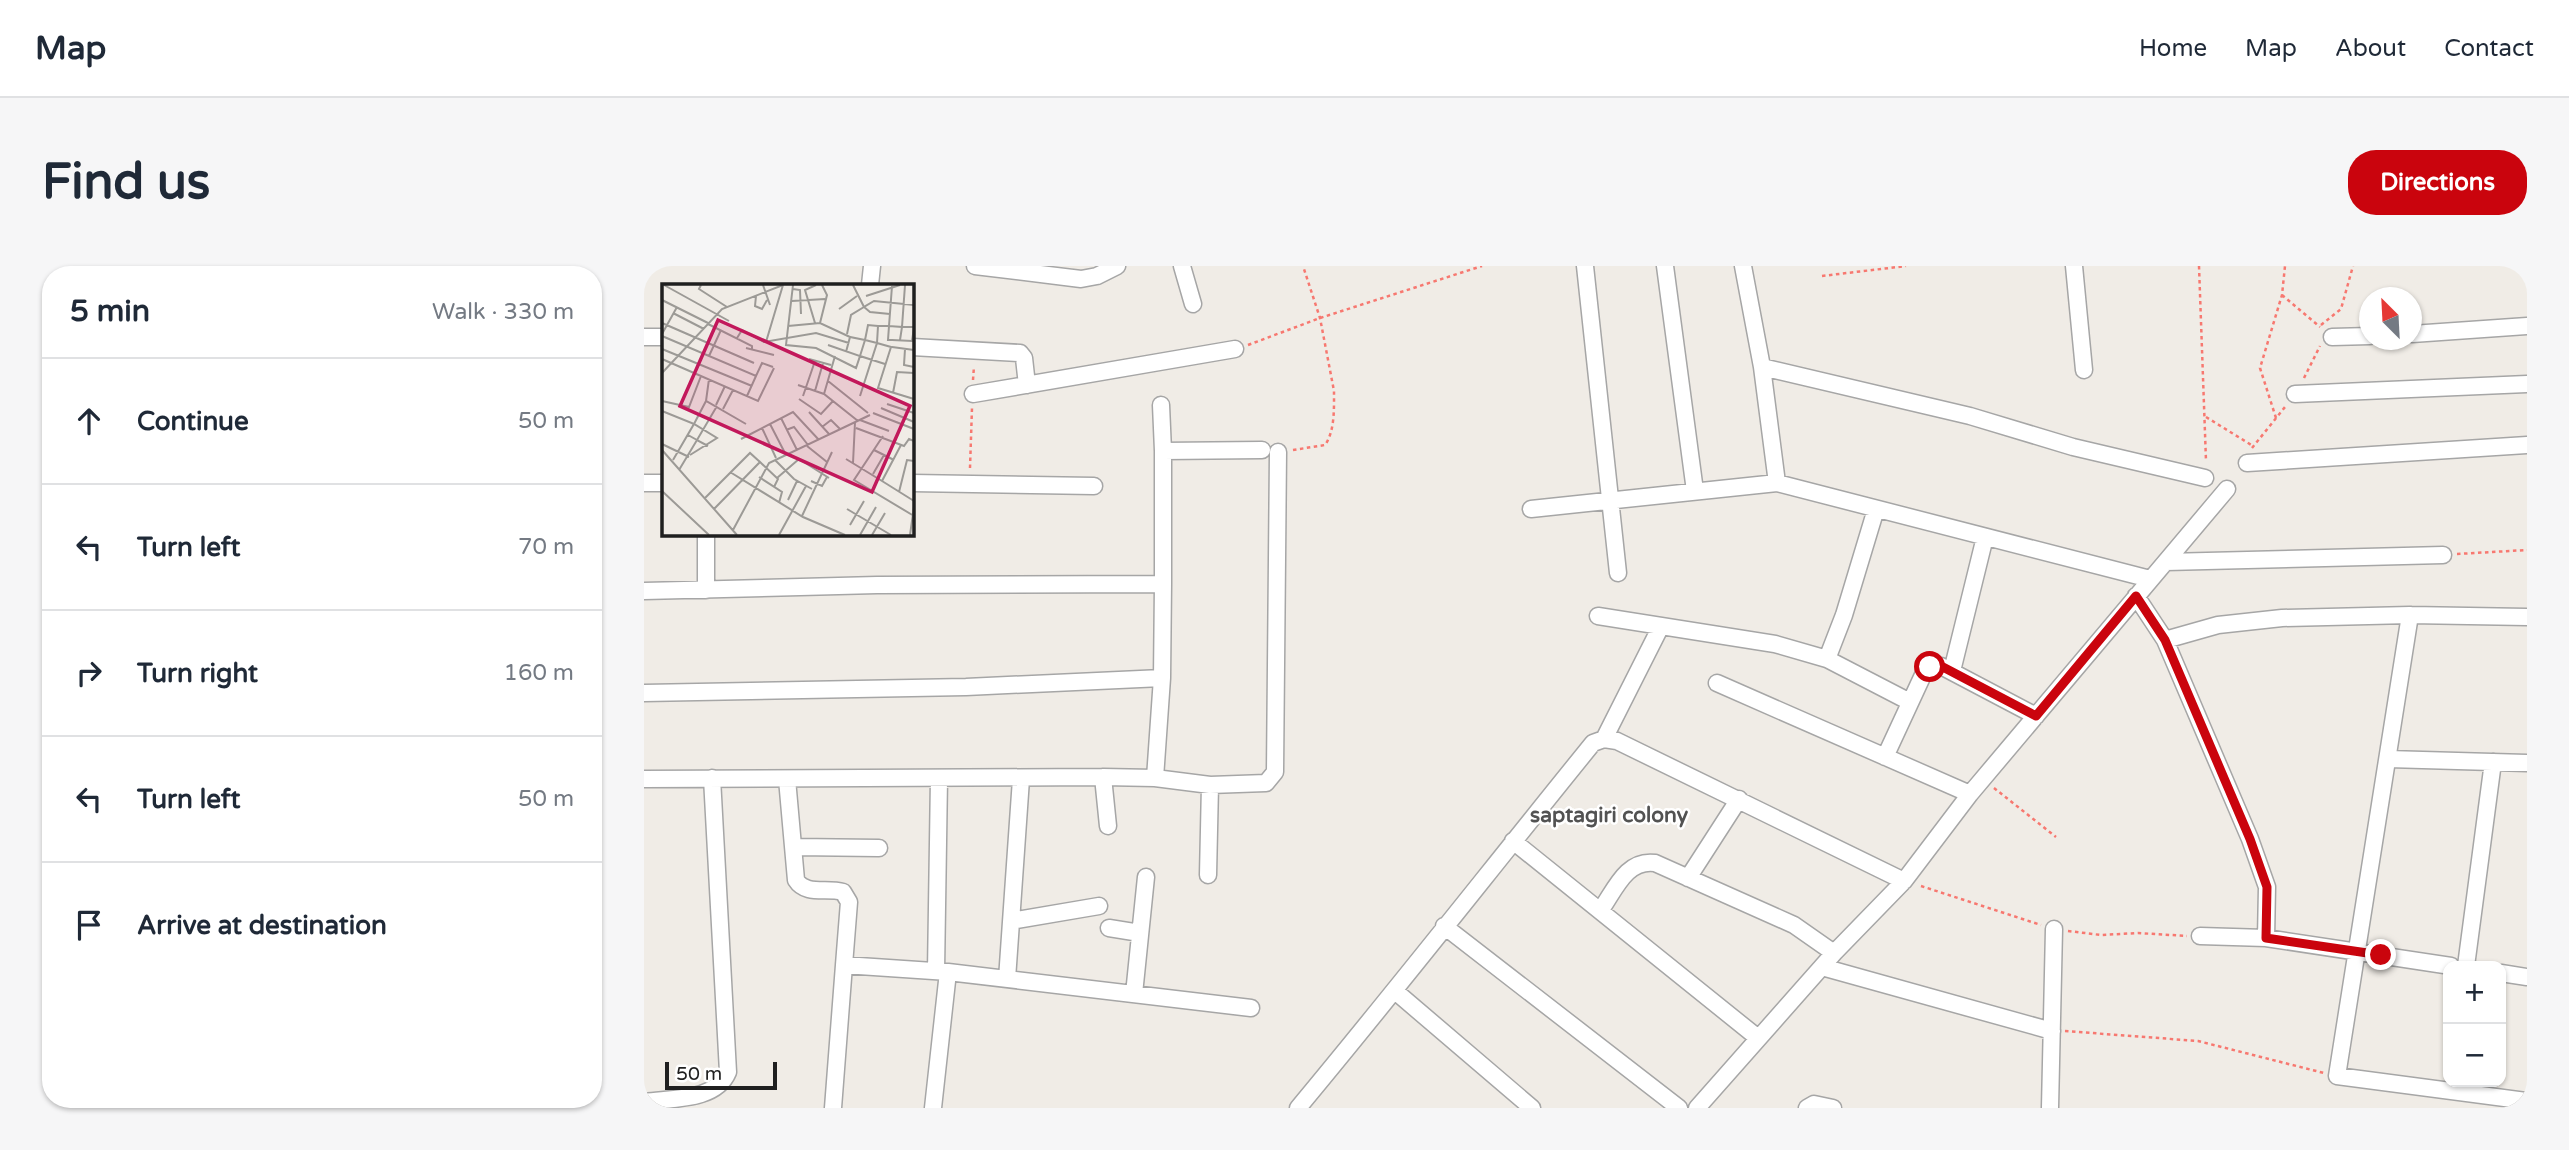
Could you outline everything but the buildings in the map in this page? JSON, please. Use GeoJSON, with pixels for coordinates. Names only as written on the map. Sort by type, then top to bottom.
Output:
{"type":"FeatureCollection","features":[{"type":"Feature","properties":{"kind":"street"},"geometry":{"type":"LineString","coordinates":[[870,284],[872,266]]}},
{"type":"Feature","properties":{"kind":"street"},"geometry":{"type":"LineString","coordinates":[[975,266],[1080,279],[1114,267]]}},
{"type":"Feature","properties":{"kind":"street"},"geometry":{"type":"LineString","coordinates":[[1585,266],[1618,573]]}},
{"type":"Feature","properties":{"kind":"street"},"geometry":{"type":"LineString","coordinates":[[1665,266],[1695,491]]}},
{"type":"Feature","properties":{"kind":"street"},"geometry":{"type":"LineString","coordinates":[[1743,266],[1762,367],[1777,483]]}},
{"type":"Feature","properties":{"kind":"street"},"geometry":{"type":"LineString","coordinates":[[2074,266],[2084,370]]}},
{"type":"Feature","properties":{"kind":"street"},"geometry":{"type":"LineString","coordinates":[[1184,267],[1193,304]]}},
{"type":"Feature","properties":{"kind":"street"},"geometry":{"type":"LineString","coordinates":[[2422,333],[2527,326]]}},
{"type":"Feature","properties":{"kind":"street"},"geometry":{"type":"LineString","coordinates":[[2326,331],[2359,335]]}},
{"type":"Feature","properties":{"kind":"street"},"geometry":{"type":"LineString","coordinates":[[644,337],[662,337]]}},
{"type":"Feature","properties":{"kind":"street"},"geometry":{"type":"LineString","coordinates":[[914,347],[1020,353],[1024,358],[1027,385]]}},
{"type":"Feature","properties":{"kind":"street"},"geometry":{"type":"LineString","coordinates":[[973,394],[1235,349]]}},
{"type":"Feature","properties":{"kind":"street"},"geometry":{"type":"LineString","coordinates":[[1762,367],[1970,416],[2073,447],[2205,478]]}},
{"type":"Feature","properties":{"kind":"street"},"geometry":{"type":"LineString","coordinates":[[2295,394],[2527,384]]}},
{"type":"Feature","properties":{"kind":"street"},"geometry":{"type":"LineString","coordinates":[[1155,778],[1162,678],[1161,405]]}},
{"type":"Feature","properties":{"kind":"street"},"geometry":{"type":"LineString","coordinates":[[2247,463],[2527,445]]}},
{"type":"Feature","properties":{"kind":"street"},"geometry":{"type":"LineString","coordinates":[[644,779],[1103,777],[1155,778],[1210,785],[1260,785],[1271,779],[1275,772],[1270,451],[1163,451]]}},
{"type":"Feature","properties":{"kind":"street"},"geometry":{"type":"LineString","coordinates":[[644,482],[662,483]]}},
{"type":"Feature","properties":{"kind":"street"},"geometry":{"type":"LineString","coordinates":[[914,483],[1094,486]]}},
{"type":"Feature","properties":{"kind":"street"},"geometry":{"type":"LineString","coordinates":[[1531,509],[1777,483],[2150,579]]}},
{"type":"Feature","properties":{"kind":"street"},"geometry":{"type":"LineString","coordinates":[[1697,1108],[1834,953],[1904,881],[1970,794],[2227,489]]}},
{"type":"Feature","properties":{"kind":"street"},"geometry":{"type":"LineString","coordinates":[[1827,659],[1844,615],[1875,509]]}},
{"type":"Feature","properties":{"kind":"street"},"geometry":{"type":"LineString","coordinates":[[706,536],[706,590]]}},
{"type":"Feature","properties":{"kind":"street"},"geometry":{"type":"LineString","coordinates":[[1952,671],[1985,537]]}},
{"type":"Feature","properties":{"kind":"street"},"geometry":{"type":"LineString","coordinates":[[2166,562],[2443,555]]}},
{"type":"Feature","properties":{"kind":"street"},"geometry":{"type":"LineString","coordinates":[[644,591],[877,585],[1163,584]]}},
{"type":"Feature","properties":{"kind":"street"},"geometry":{"type":"LineString","coordinates":[[2136,596],[2165,640],[2224,774],[2267,887],[2266,938]]}},
{"type":"Feature","properties":{"kind":"street"},"geometry":{"type":"LineString","coordinates":[[2165,640],[2218,625],[2282,618],[2410,615],[2527,617]]}},
{"type":"Feature","properties":{"kind":"street"},"geometry":{"type":"LineString","coordinates":[[2410,615],[2337,1076],[2527,1101]]}},
{"type":"Feature","properties":{"kind":"street"},"geometry":{"type":"LineString","coordinates":[[1598,616],[1775,644],[1827,659],[1910,702]]}},
{"type":"Feature","properties":{"kind":"street"},"geometry":{"type":"LineString","coordinates":[[1604,739],[1661,626]]}},
{"type":"Feature","properties":{"kind":"street"},"geometry":{"type":"LineString","coordinates":[[1885,757],[1923,675],[1930,667],[1941,666],[1952,671],[2036,716]]}},
{"type":"Feature","properties":{"kind":"street"},"geometry":{"type":"LineString","coordinates":[[644,693],[966,687],[1162,678]]}},
{"type":"Feature","properties":{"kind":"street"},"geometry":{"type":"LineString","coordinates":[[1717,683],[1970,794]]}},
{"type":"Feature","properties":{"kind":"street"},"geometry":{"type":"LineString","coordinates":[[1298,1108],[1395,991],[1592,743],[1604,739],[1617,741],[1904,881]]}},
{"type":"Feature","properties":{"kind":"street"},"geometry":{"type":"LineString","coordinates":[[2388,759],[2527,763]]}},
{"type":"Feature","properties":{"kind":"street"},"geometry":{"type":"LineString","coordinates":[[2467,961],[2493,762]]}},
{"type":"Feature","properties":{"kind":"street"},"geometry":{"type":"LineString","coordinates":[[1103,777],[1108,826]]}},
{"type":"Feature","properties":{"kind":"street"},"geometry":{"type":"LineString","coordinates":[[644,1102],[708,1093],[723,1083],[728,1072],[712,778]]}},
{"type":"Feature","properties":{"kind":"street"},"geometry":{"type":"LineString","coordinates":[[933,1108],[942,972],[939,778]]}},
{"type":"Feature","properties":{"kind":"street"},"geometry":{"type":"LineString","coordinates":[[787,779],[796,880],[800,887],[809,890],[836,890],[846,895],[849,902],[833,1108]]}},
{"type":"Feature","properties":{"kind":"street"},"geometry":{"type":"LineString","coordinates":[[1007,979],[1021,779]]}},
{"type":"Feature","properties":{"kind":"street"},"geometry":{"type":"LineString","coordinates":[[1208,875],[1210,785]]}},
{"type":"Feature","properties":{"kind":"street"},"geometry":{"type":"LineString","coordinates":[[1688,878],[1739,799]]}},
{"type":"Feature","properties":{"kind":"street"},"geometry":{"type":"LineString","coordinates":[[1513,841],[1758,1038]]}},
{"type":"Feature","properties":{"kind":"street"},"geometry":{"type":"LineString","coordinates":[[795,847],[878,848]]}},
{"type":"Feature","properties":{"kind":"street"},"geometry":{"type":"LineString","coordinates":[[1600,911],[1630,867],[1639,863],[1655,863],[1794,925],[1834,953]]}},
{"type":"Feature","properties":{"kind":"street"},"geometry":{"type":"LineString","coordinates":[[1134,994],[1146,877]]}},
{"type":"Feature","properties":{"kind":"street"},"geometry":{"type":"LineString","coordinates":[[1011,921],[1099,906]]}},
{"type":"Feature","properties":{"kind":"street"},"geometry":{"type":"LineString","coordinates":[[1444,926],[1679,1108]]}},
{"type":"Feature","properties":{"kind":"street"},"geometry":{"type":"LineString","coordinates":[[1109,928],[1140,933]]}},
{"type":"Feature","properties":{"kind":"street"},"geometry":{"type":"LineString","coordinates":[[2050,1108],[2054,929]]}},
{"type":"Feature","properties":{"kind":"street"},"geometry":{"type":"LineString","coordinates":[[2200,936],[2266,938],[2443,965]]}},
{"type":"Feature","properties":{"kind":"street"},"geometry":{"type":"LineString","coordinates":[[844,965],[942,972],[1251,1008]]}},
{"type":"Feature","properties":{"kind":"street"},"geometry":{"type":"LineString","coordinates":[[1822,967],[2052,1031]]}},
{"type":"Feature","properties":{"kind":"street"},"geometry":{"type":"LineString","coordinates":[[2506,974],[2527,977]]}},
{"type":"Feature","properties":{"kind":"street"},"geometry":{"type":"LineString","coordinates":[[1395,991],[1532,1108]]}},
{"type":"Feature","properties":{"kind":"street"},"geometry":{"type":"LineString","coordinates":[[1807,1108],[1814,1104],[1833,1108]]}},
{"type":"Feature","properties":{"kind":"path"},"geometry":{"type":"LineString","coordinates":[[1270,451],[1325,446],[1330,439],[1334,391],[1320,318],[1303,266]]}},
{"type":"Feature","properties":{"kind":"path"},"geometry":{"type":"LineString","coordinates":[[1235,349],[1320,318],[1482,266]]}},
{"type":"Feature","properties":{"kind":"path"},"geometry":{"type":"LineString","coordinates":[[1822,276],[1906,266]]}},
{"type":"Feature","properties":{"kind":"path"},"geometry":{"type":"LineString","coordinates":[[2199,266],[2206,417],[2205,478]]}},
{"type":"Feature","properties":{"kind":"path"},"geometry":{"type":"LineString","coordinates":[[2276,418],[2260,368],[2282,295],[2285,266]]}},
{"type":"Feature","properties":{"kind":"path"},"geometry":{"type":"LineString","coordinates":[[2247,463],[2253,446],[2295,394],[2326,331],[2341,309],[2353,266]]}},
{"type":"Feature","properties":{"kind":"path"},"geometry":{"type":"LineString","coordinates":[[2282,295],[2326,331]]}},
{"type":"Feature","properties":{"kind":"path"},"geometry":{"type":"LineString","coordinates":[[969,485],[975,350]]}},
{"type":"Feature","properties":{"kind":"path"},"geometry":{"type":"LineString","coordinates":[[2206,417],[2253,446]]}},
{"type":"Feature","properties":{"kind":"path"},"geometry":{"type":"LineString","coordinates":[[2443,555],[2527,550]]}},
{"type":"Feature","properties":{"kind":"path"},"geometry":{"type":"LineString","coordinates":[[1984,779],[2056,837]]}},
{"type":"Feature","properties":{"kind":"path"},"geometry":{"type":"LineString","coordinates":[[1904,881],[2054,929],[2101,935],[2138,933],[2200,936]]}},
{"type":"Feature","properties":{"kind":"path"},"geometry":{"type":"LineString","coordinates":[[2052,1031],[2198,1041],[2337,1076]]}},
{"type":"Feature","properties":{"kind":"district","name":"saptagiri colony"},"geometry":{"type":"Point","coordinates":[1609,815]}},
{"type":"Feature","properties":{"kind":"route"},"geometry":{"type":"LineString","coordinates":[[1930,667],[1941,666],[2036,716],[2136,596],[2165,640],[2250,839],[2267,887],[2266,938],[2381,955]]}}]}
